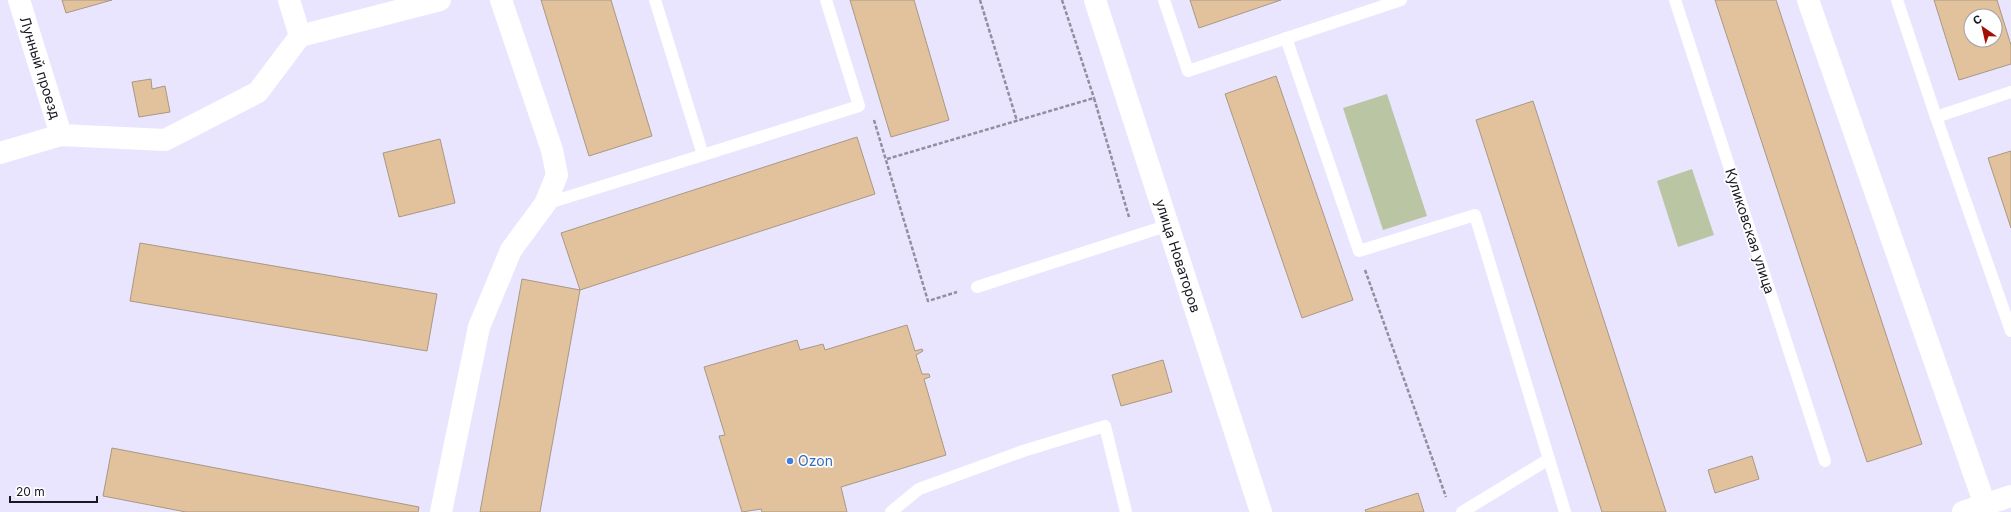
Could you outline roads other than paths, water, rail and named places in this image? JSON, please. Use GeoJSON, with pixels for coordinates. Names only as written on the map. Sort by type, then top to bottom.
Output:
{"type":"FeatureCollection","features":[{"type":"Feature","properties":{"kind":"street","name":"Лунный проезд"},"geometry":{"type":"LineString","coordinates":[[19,0],[61,135]]}},
{"type":"Feature","properties":{"kind":"street"},"geometry":{"type":"LineString","coordinates":[[289,0],[300,36]]}},
{"type":"Feature","properties":{"kind":"street"},"geometry":{"type":"LineString","coordinates":[[0,153],[61,135],[165,140],[258,92],[300,36],[440,0]]}},
{"type":"Feature","properties":{"kind":"street"},"geometry":{"type":"LineString","coordinates":[[441,512],[479,327],[511,250],[545,204],[557,175],[552,150],[501,0]]}},
{"type":"Feature","properties":{"kind":"street","name":"улица Новаторов"},"geometry":{"type":"LineString","coordinates":[[1095,0],[1261,512]]}},
{"type":"Feature","properties":{"kind":"street"},"geometry":{"type":"LineString","coordinates":[[1808,0],[1985,505]]}},
{"type":"Feature","properties":{"kind":"street"},"geometry":{"type":"LineString","coordinates":[[1963,512],[2011,496]]}},
{"type":"Feature","properties":{"kind":"lane"},"geometry":{"type":"LineString","coordinates":[[655,0],[704,155]]}},
{"type":"Feature","properties":{"kind":"lane"},"geometry":{"type":"LineString","coordinates":[[545,204],[859,106],[826,0]]}},
{"type":"Feature","properties":{"kind":"lane"},"geometry":{"type":"LineString","coordinates":[[1164,0],[1188,71],[1401,0]]}},
{"type":"Feature","properties":{"kind":"lane","name":"Куликовская улица"},"geometry":{"type":"LineString","coordinates":[[1675,0],[1825,461]]}},
{"type":"Feature","properties":{"kind":"lane"},"geometry":{"type":"LineString","coordinates":[[1897,0],[1936,117],[2011,331]]}},
{"type":"Feature","properties":{"kind":"lane"},"geometry":{"type":"LineString","coordinates":[[1286,38],[1359,251],[1475,215],[1565,512]]}},
{"type":"Feature","properties":{"kind":"lane"},"geometry":{"type":"LineString","coordinates":[[1936,117],[2011,92]]}},
{"type":"Feature","properties":{"kind":"lane"},"geometry":{"type":"LineString","coordinates":[[977,287],[1169,225]]}},
{"type":"Feature","properties":{"kind":"lane"},"geometry":{"type":"LineString","coordinates":[[891,512],[919,489],[1023,451],[1105,426],[1126,512]]}},
{"type":"Feature","properties":{"kind":"lane"},"geometry":{"type":"LineString","coordinates":[[1462,512],[1549,459]]}},
{"type":"Feature","properties":{"kind":"place","name":"Ozon"},"geometry":{"type":"Point","coordinates":[790,461]}}]}
